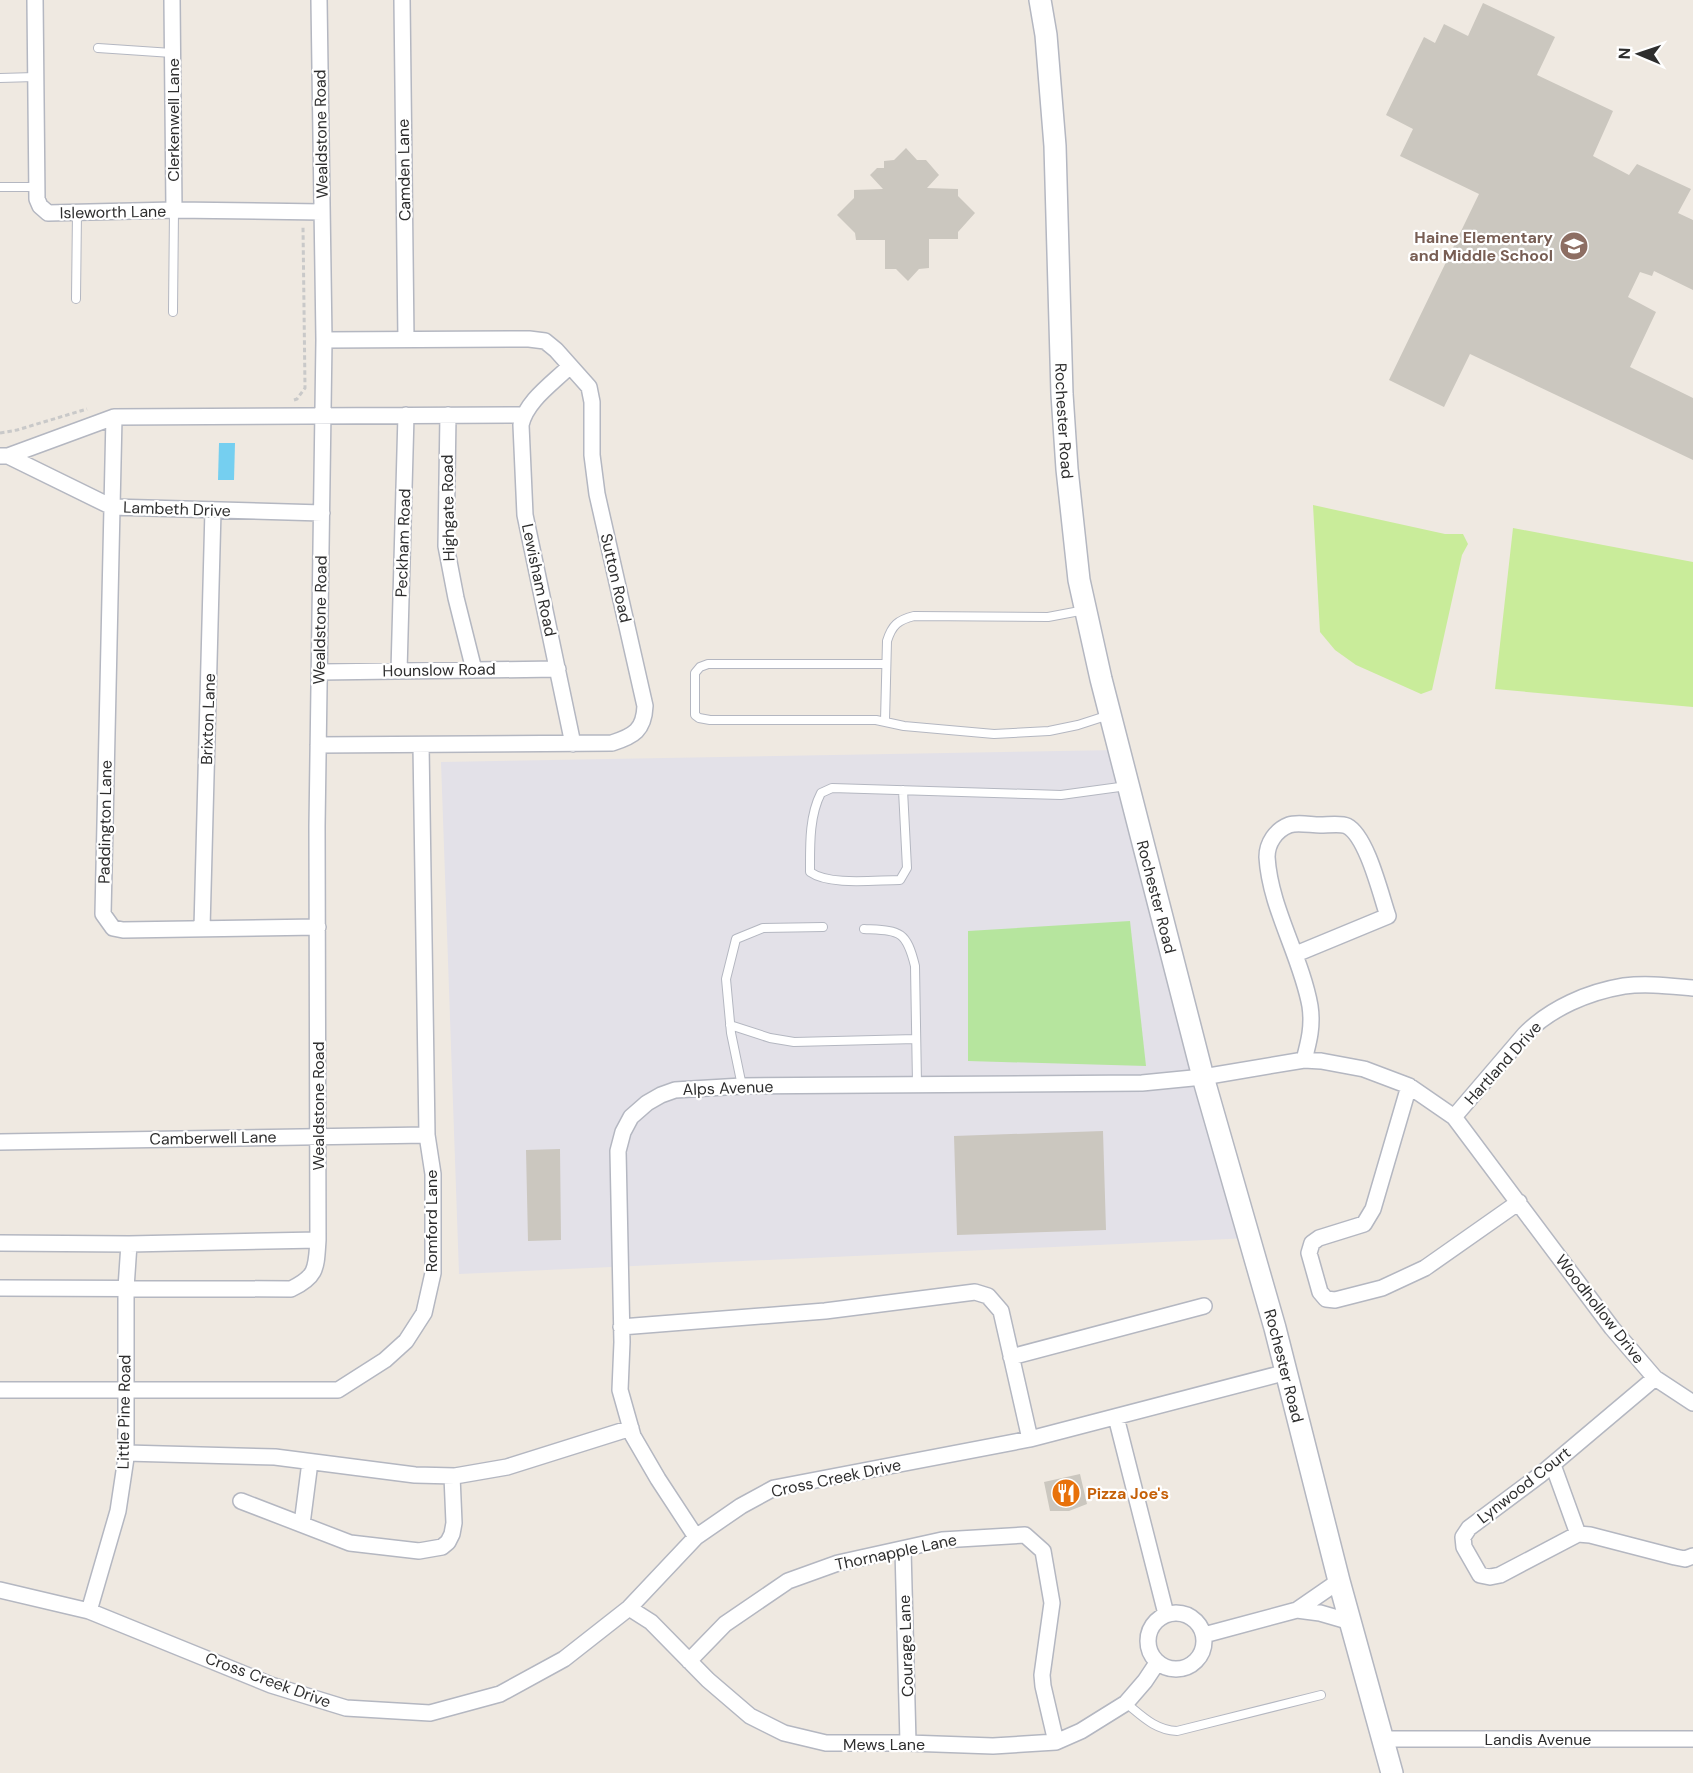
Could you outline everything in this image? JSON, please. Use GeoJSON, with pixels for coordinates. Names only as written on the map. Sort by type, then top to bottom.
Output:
{"type":"FeatureCollection","features":[{"type":"Feature","properties":{"kind":"street","name":"Isleworth Lane"},"geometry":{"type":"LineString","coordinates":[[34,0],[37,199],[40,206],[48,213],[174,210],[322,212]]}},
{"type":"Feature","properties":{"kind":"street","name":"Clerkenwell Lane"},"geometry":{"type":"LineString","coordinates":[[172,0],[174,210]]}},
{"type":"Feature","properties":{"kind":"street","name":"Wealdstone Road"},"geometry":{"type":"LineString","coordinates":[[0,1288],[291,1289],[303,1283],[316,1270],[318,1240],[318,745],[324,340],[319,0]]}},
{"type":"Feature","properties":{"kind":"street","name":"Camden Lane"},"geometry":{"type":"LineString","coordinates":[[402,0],[406,340]]}},
{"type":"Feature","properties":{"kind":"street","name":"Rochester Road"},"geometry":{"type":"LineString","coordinates":[[1040,0],[1046,35],[1055,146],[1062,394],[1067,469],[1079,580],[1110,714],[1203,1077],[1287,1372],[1339,1581],[1392,1773]]}},
{"type":"Feature","properties":{"kind":"street","name":"Sutton Road"},"geometry":{"type":"LineString","coordinates":[[318,745],[612,743],[625,739],[638,731],[644,719],[645,706],[597,494],[592,455],[592,402],[589,387],[545,341],[529,339],[324,340]]}},
{"type":"Feature","properties":{"kind":"street"},"geometry":{"type":"LineString","coordinates":[[323,415],[523,415],[530,405],[570,366]]}},
{"type":"Feature","properties":{"kind":"street","name":"Lambeth Drive"},"geometry":{"type":"LineString","coordinates":[[4,456],[114,417],[323,415]]}},
{"type":"Feature","properties":{"kind":"street","name":"Peckham Road"},"geometry":{"type":"LineString","coordinates":[[399,671],[406,415]]}},
{"type":"Feature","properties":{"kind":"street","name":"Highgate Road"},"geometry":{"type":"LineString","coordinates":[[448,415],[446,546],[474,670]]}},
{"type":"Feature","properties":{"kind":"street","name":"Lewisham Road"},"geometry":{"type":"LineString","coordinates":[[523,415],[525,515],[573,744]]}},
{"type":"Feature","properties":{"kind":"street","name":"Paddington Lane"},"geometry":{"type":"LineString","coordinates":[[114,417],[103,914],[113,928],[123,930],[318,927]]}},
{"type":"Feature","properties":{"kind":"street","name":"Lambeth Drive"},"geometry":{"type":"LineString","coordinates":[[4,456],[111,507],[322,513]]}},
{"type":"Feature","properties":{"kind":"street","name":"Brixton Lane"},"geometry":{"type":"LineString","coordinates":[[202,928],[213,510]]}},
{"type":"Feature","properties":{"kind":"street","name":"Hounslow Road"},"geometry":{"type":"LineString","coordinates":[[320,672],[558,669]]}},
{"type":"Feature","properties":{"kind":"street","name":"Romford Lane"},"geometry":{"type":"LineString","coordinates":[[0,1390],[338,1390],[385,1360],[406,1341],[424,1313],[433,1272],[433,1174],[427,1135],[421,745]]}},
{"type":"Feature","properties":{"kind":"street"},"geometry":{"type":"LineString","coordinates":[[1296,954],[1388,916],[1363,844],[1356,833],[1346,825],[1290,824],[1278,832],[1269,844],[1267,856],[1282,922],[1296,954],[1309,1005],[1312,1025],[1304,1060]]}},
{"type":"Feature","properties":{"kind":"street","name":"Hartland Drive"},"geometry":{"type":"LineString","coordinates":[[1454,1117],[1525,1034],[1537,1022],[1563,1007],[1584,997],[1624,986],[1663,985],[1693,988]]}},
{"type":"Feature","properties":{"kind":"street","name":"Woodhollow Drive"},"geometry":{"type":"LineString","coordinates":[[1203,1077],[1304,1060],[1364,1069],[1409,1086],[1454,1117],[1605,1318],[1655,1378],[1693,1403]]}},
{"type":"Feature","properties":{"kind":"street","name":"Alps Avenue"},"geometry":{"type":"LineString","coordinates":[[696,1537],[633,1436],[620,1390],[618,1151],[623,1132],[631,1117],[661,1095],[675,1090],[742,1086],[1142,1083],[1203,1077]]}},
{"type":"Feature","properties":{"kind":"street"},"geometry":{"type":"LineString","coordinates":[[1409,1086],[1372,1209],[1364,1224],[1318,1238],[1312,1243],[1309,1253],[1320,1292],[1326,1299],[1335,1300],[1382,1288],[1425,1268],[1519,1202]]}},
{"type":"Feature","properties":{"kind":"street","name":"Camberwell Lane"},"geometry":{"type":"LineString","coordinates":[[0,1142],[427,1135]]}},
{"type":"Feature","properties":{"kind":"street"},"geometry":{"type":"LineString","coordinates":[[0,1243],[129,1244],[318,1240]]}},
{"type":"Feature","properties":{"kind":"street","name":"Little Pine Road"},"geometry":{"type":"LineString","coordinates":[[90,1611],[118,1511],[126,1453],[126,1288],[129,1244]]}},
{"type":"Feature","properties":{"kind":"street"},"geometry":{"type":"LineString","coordinates":[[621,1327],[825,1311],[975,1292],[988,1296],[1000,1311],[1030,1439]]}},
{"type":"Feature","properties":{"kind":"street"},"geometry":{"type":"LineString","coordinates":[[1011,1357],[1204,1306]]}},
{"type":"Feature","properties":{"kind":"street","name":"Cross Creek Drive"},"geometry":{"type":"LineString","coordinates":[[0,1590],[90,1611],[271,1685],[346,1708],[430,1713],[500,1694],[564,1659],[629,1608],[696,1537],[741,1506],[774,1488],[1030,1439],[1287,1372]]}},
{"type":"Feature","properties":{"kind":"street","name":"Lynwood Court"},"geometry":{"type":"LineString","coordinates":[[1578,1534],[1500,1575],[1490,1577],[1480,1575],[1464,1546],[1463,1537],[1469,1528],[1553,1464],[1655,1378]]}},
{"type":"Feature","properties":{"kind":"street"},"geometry":{"type":"LineString","coordinates":[[1116,1417],[1167,1614]]}},
{"type":"Feature","properties":{"kind":"street"},"geometry":{"type":"LineString","coordinates":[[126,1453],[275,1457],[415,1475],[452,1476],[507,1467],[631,1428]]}},
{"type":"Feature","properties":{"kind":"street"},"geometry":{"type":"LineString","coordinates":[[302,1524],[310,1462]]}},
{"type":"Feature","properties":{"kind":"street"},"geometry":{"type":"LineString","coordinates":[[1553,1464],[1578,1534],[1675,1557],[1693,1556]]}},
{"type":"Feature","properties":{"kind":"street"},"geometry":{"type":"LineString","coordinates":[[241,1501],[351,1543],[402,1551],[434,1550],[448,1542],[452,1534],[454,1523],[452,1476]]}},
{"type":"Feature","properties":{"kind":"street","name":"Thornapple Lane"},"geometry":{"type":"LineString","coordinates":[[689,1661],[724,1624],[788,1581],[838,1563],[942,1540],[1025,1535],[1042,1551],[1052,1603],[1042,1675],[1056,1742]]}},
{"type":"Feature","properties":{"kind":"street","name":"Courage Lane"},"geometry":{"type":"LineString","coordinates":[[903,1549],[908,1743]]}},
{"type":"Feature","properties":{"kind":"street"},"geometry":{"type":"LineString","coordinates":[[1204,1635],[1297,1610],[1339,1581]]}},
{"type":"Feature","properties":{"kind":"street","name":"Mews Lane"},"geometry":{"type":"LineString","coordinates":[[629,1608],[651,1622],[708,1680],[750,1716],[784,1733],[826,1743],[993,1746],[1056,1742],[1081,1731],[1126,1703],[1157,1663]]}},
{"type":"Feature","properties":{"kind":"street"},"geometry":{"type":"LineString","coordinates":[[1297,1610],[1320,1613],[1351,1622]]}},
{"type":"Feature","properties":{"kind":"street"},"geometry":{"type":"LineString","coordinates":[[1182,1613],[1197,1621],[1204,1635],[1203,1653],[1191,1666],[1173,1670],[1157,1663],[1149,1651],[1148,1636],[1154,1623],[1167,1614],[1182,1613]]}},
{"type":"Feature","properties":{"kind":"street","name":"Landis Avenue"},"geometry":{"type":"LineString","coordinates":[[1383,1739],[1693,1739]]}},
{"type":"Feature","properties":{"kind":"lane"},"geometry":{"type":"LineString","coordinates":[[98,48],[172,53]]}},
{"type":"Feature","properties":{"kind":"lane"},"geometry":{"type":"LineString","coordinates":[[0,78],[36,76]]}},
{"type":"Feature","properties":{"kind":"lane"},"geometry":{"type":"LineString","coordinates":[[0,187],[37,187]]}},
{"type":"Feature","properties":{"kind":"lane","name":"Clerkenwell Lane"},"geometry":{"type":"LineString","coordinates":[[173,312],[174,210]]}},
{"type":"Feature","properties":{"kind":"lane"},"geometry":{"type":"LineString","coordinates":[[76,299],[77,212]]}},
{"type":"Feature","properties":{"kind":"lane"},"geometry":{"type":"LineString","coordinates":[[885,721],[887,641],[890,630],[896,622],[914,616],[1048,617],[1086,610]]}},
{"type":"Feature","properties":{"kind":"lane"},"geometry":{"type":"LineString","coordinates":[[886,664],[708,664],[700,667],[695,673],[695,715],[710,720],[859,719],[885,721],[904,726],[994,734],[1048,731],[1078,725],[1110,714]]}},
{"type":"Feature","properties":{"kind":"lane"},"geometry":{"type":"LineString","coordinates":[[903,790],[907,868],[900,880],[830,879],[818,877],[810,872],[810,841],[816,801],[820,793],[832,789],[903,790],[1061,795],[1128,786]]}},
{"type":"Feature","properties":{"kind":"lane"},"geometry":{"type":"LineString","coordinates":[[742,1086],[730,1025],[726,979],[736,939],[763,928],[823,927]]}},
{"type":"Feature","properties":{"kind":"lane"},"geometry":{"type":"LineString","coordinates":[[864,929],[892,931],[905,937],[911,949],[915,966],[917,1084]]}},
{"type":"Feature","properties":{"kind":"lane"},"geometry":{"type":"LineString","coordinates":[[730,1025],[770,1038],[794,1042],[916,1039]]}},
{"type":"Feature","properties":{"kind":"lane"},"geometry":{"type":"LineString","coordinates":[[1126,1703],[1150,1723],[1168,1731],[1177,1731],[1321,1695]]}},
{"type":"Feature","properties":{"kind":"path"},"geometry":{"type":"LineString","coordinates":[[288,400],[297,399],[304,388],[303,212]]}},
{"type":"Feature","properties":{"kind":"path"},"geometry":{"type":"LineString","coordinates":[[0,433],[94,407]]}},
{"type":"Feature","properties":{"kind":"shaded area"},"geometry":{"type":"Polygon","coordinates":[[[1119,750],[1250,1238],[459,1274],[441,762],[1119,750]]]}},
{"type":"Feature","properties":{"kind":"green space"},"geometry":{"type":"Polygon","coordinates":[[[1313,505],[1445,534],[1463,534],[1468,544],[1462,555],[1432,690],[1421,694],[1356,665],[1335,650],[1320,632],[1313,505]]]}},
{"type":"Feature","properties":{"kind":"green space"},"geometry":{"type":"Polygon","coordinates":[[[1513,528],[1693,562],[1693,707],[1495,689],[1513,528]]]}},
{"type":"Feature","properties":{"kind":"green space"},"geometry":{"type":"Polygon","coordinates":[[[1130,921],[1146,1066],[968,1061],[968,931],[1130,921]]]}},
{"type":"Feature","properties":{"kind":"water"},"geometry":{"type":"Polygon","coordinates":[[[219,443],[235,443],[234,480],[218,480],[219,443]]]}},
{"type":"Feature","properties":{"kind":"building","name":"Haine Elementary and Middle School"},"geometry":{"type":"Polygon","coordinates":[[[1483,3],[1555,37],[1537,75],[1613,111],[1593,156],[1629,175],[1637,164],[1691,189],[1678,213],[1693,220],[1693,290],[1654,271],[1652,276],[1640,272],[1628,297],[1656,312],[1630,367],[1693,398],[1693,460],[1470,354],[1444,407],[1389,380],[1479,194],[1400,156],[1413,129],[1386,115],[1424,37],[1435,43],[1444,24],[1468,36],[1483,3]]]}},
{"type":"Feature","properties":{"kind":"building"},"geometry":{"type":"Polygon","coordinates":[[[906,148],[917,160],[926,160],[939,175],[927,188],[958,189],[958,196],[975,213],[958,232],[958,239],[929,239],[929,268],[919,269],[908,281],[896,269],[885,269],[885,240],[856,240],[855,233],[837,215],[854,198],[854,190],[883,189],[870,175],[877,168],[884,168],[884,161],[894,160],[906,148]]]}},
{"type":"Feature","properties":{"kind":"building"},"geometry":{"type":"Polygon","coordinates":[[[1103,1131],[1106,1230],[957,1235],[954,1136],[1103,1131]]]}},
{"type":"Feature","properties":{"kind":"building"},"geometry":{"type":"Polygon","coordinates":[[[560,1149],[561,1240],[528,1241],[526,1150],[560,1149]]]}},
{"type":"Feature","properties":{"kind":"building","name":"Pizza Joe's"},"geometry":{"type":"Polygon","coordinates":[[[1080,1474],[1087,1504],[1069,1511],[1050,1511],[1044,1482],[1080,1474]]]}},
{"type":"Feature","properties":{"kind":"place","name":"Haine Elementary and Middle School"},"geometry":{"type":"Point","coordinates":[1574,246]}},
{"type":"Feature","properties":{"kind":"place","name":"Pizza Joe's"},"geometry":{"type":"Point","coordinates":[1066,1493]}}]}
